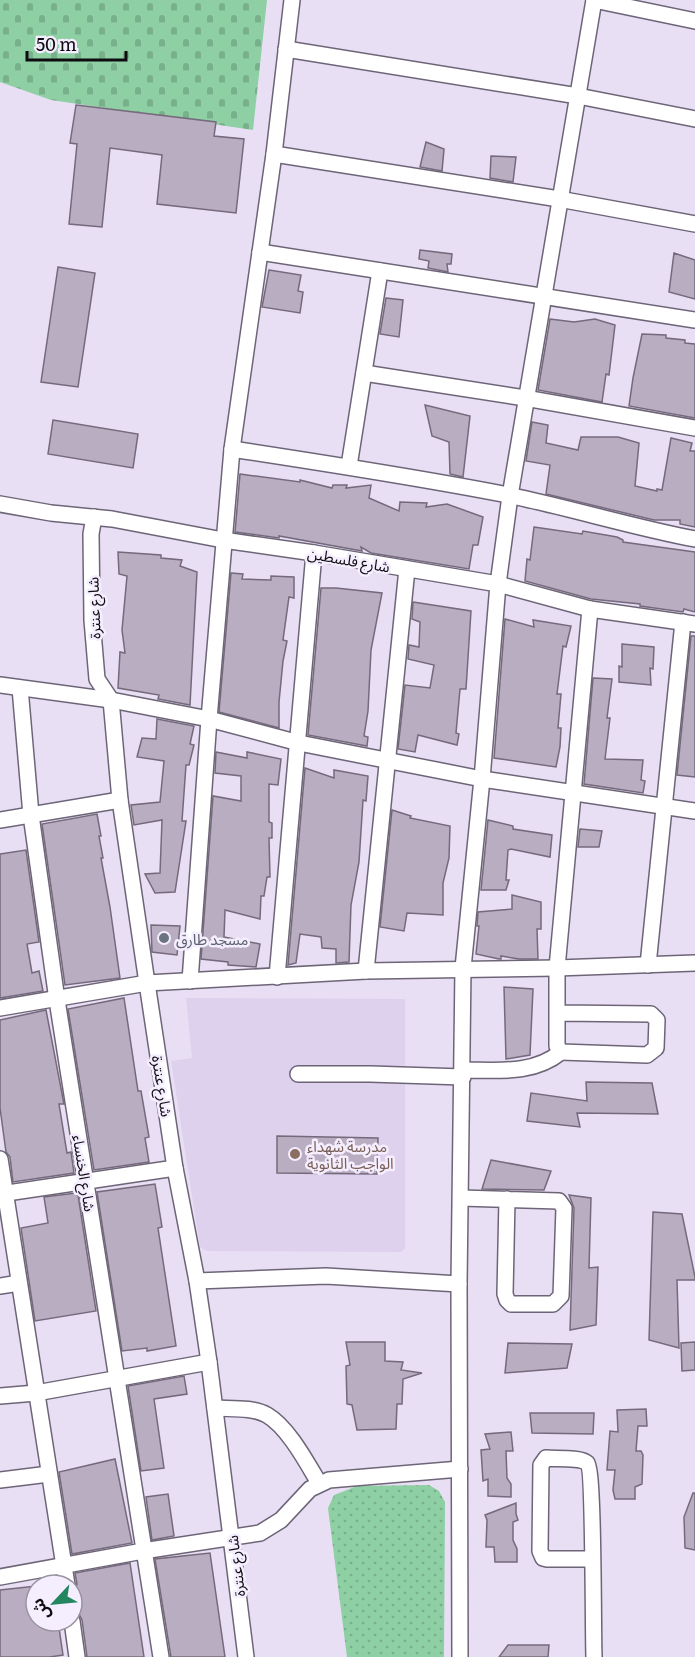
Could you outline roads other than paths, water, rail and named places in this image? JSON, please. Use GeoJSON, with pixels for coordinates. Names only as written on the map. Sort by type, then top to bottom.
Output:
{"type":"FeatureCollection","features":[{"type":"Feature","properties":{"kind":"street"},"geometry":{"type":"LineString","coordinates":[[190,981],[208,719],[232,449],[274,154],[292,0]]}},
{"type":"Feature","properties":{"kind":"street"},"geometry":{"type":"LineString","coordinates":[[460,1657],[459,1284],[463,968],[498,584],[510,496],[594,0],[695,21]]}},
{"type":"Feature","properties":{"kind":"street"},"geometry":{"type":"LineString","coordinates":[[285,49],[578,96],[695,119]]}},
{"type":"Feature","properties":{"kind":"street"},"geometry":{"type":"LineString","coordinates":[[274,154],[560,199],[695,225]]}},
{"type":"Feature","properties":{"kind":"street"},"geometry":{"type":"LineString","coordinates":[[260,252],[695,320]]}},
{"type":"Feature","properties":{"kind":"street"},"geometry":{"type":"LineString","coordinates":[[349,466],[380,271]]}},
{"type":"Feature","properties":{"kind":"street"},"geometry":{"type":"LineString","coordinates":[[364,374],[525,398],[695,428]]}},
{"type":"Feature","properties":{"kind":"street"},"geometry":{"type":"LineString","coordinates":[[232,449],[349,466],[510,496],[695,539]]}},
{"type":"Feature","properties":{"kind":"street","name":"شارع فلسطين"},"geometry":{"type":"LineString","coordinates":[[0,504],[51,513],[94,517],[498,584],[590,609],[689,623]]}},
{"type":"Feature","properties":{"kind":"street","name":"شارع عنترة"},"geometry":{"type":"LineString","coordinates":[[94,517],[91,534],[92,620],[97,679],[111,700],[120,800],[175,1168],[197,1281],[209,1362],[246,1657]]}},
{"type":"Feature","properties":{"kind":"street"},"geometry":{"type":"LineString","coordinates":[[277,976],[314,553]]}},
{"type":"Feature","properties":{"kind":"street"},"geometry":{"type":"LineString","coordinates":[[366,971],[407,570]]}},
{"type":"Feature","properties":{"kind":"street"},"geometry":{"type":"LineString","coordinates":[[561,1052],[557,1046],[557,968],[590,609]]}},
{"type":"Feature","properties":{"kind":"street"},"geometry":{"type":"LineString","coordinates":[[648,964],[664,807],[689,623]]}},
{"type":"Feature","properties":{"kind":"street"},"geometry":{"type":"LineString","coordinates":[[0,685],[111,700],[208,719],[299,743],[482,779],[695,811]]}},
{"type":"Feature","properties":{"kind":"street","name":"شارع الخنساء"},"geometry":{"type":"LineString","coordinates":[[20,688],[31,815],[57,1000],[161,1657]]}},
{"type":"Feature","properties":{"kind":"street"},"geometry":{"type":"LineString","coordinates":[[0,820],[120,800]]}},
{"type":"Feature","properties":{"kind":"street"},"geometry":{"type":"LineString","coordinates":[[0,1008],[147,983],[366,971],[695,963]]}},
{"type":"Feature","properties":{"kind":"street"},"geometry":{"type":"LineString","coordinates":[[298,1074],[463,1074],[526,1069],[542,1065],[561,1052],[647,1055],[656,1048],[657,1020],[651,1014],[558,1013]]}},
{"type":"Feature","properties":{"kind":"street"},"geometry":{"type":"LineString","coordinates":[[0,1159],[3,1194],[65,1573]]}},
{"type":"Feature","properties":{"kind":"street"},"geometry":{"type":"LineString","coordinates":[[3,1194],[175,1168]]}},
{"type":"Feature","properties":{"kind":"street"},"geometry":{"type":"LineString","coordinates":[[461,1198],[507,1199],[559,1201],[564,1208],[561,1296],[553,1304],[511,1304],[507,1300],[505,1293],[507,1199]]}},
{"type":"Feature","properties":{"kind":"street"},"geometry":{"type":"LineString","coordinates":[[197,1281],[326,1276],[459,1284]]}},
{"type":"Feature","properties":{"kind":"street"},"geometry":{"type":"LineString","coordinates":[[0,1286],[19,1283]]}},
{"type":"Feature","properties":{"kind":"street"},"geometry":{"type":"LineString","coordinates":[[0,1396],[36,1393],[209,1362]]}},
{"type":"Feature","properties":{"kind":"street"},"geometry":{"type":"LineString","coordinates":[[215,1408],[249,1410],[267,1415],[289,1436],[319,1483]]}},
{"type":"Feature","properties":{"kind":"street"},"geometry":{"type":"LineString","coordinates":[[592,1558],[543,1558],[540,1551],[541,1465],[546,1458],[581,1460],[587,1462],[590,1468],[592,1558],[594,1657]]}},
{"type":"Feature","properties":{"kind":"street"},"geometry":{"type":"LineString","coordinates":[[0,1577],[260,1533],[281,1520],[309,1489],[329,1480],[460,1469]]}},
{"type":"Feature","properties":{"kind":"street"},"geometry":{"type":"LineString","coordinates":[[0,1480],[50,1474]]}},
{"type":"Feature","properties":{"kind":"street"},"geometry":{"type":"LineString","coordinates":[[73,1633],[76,1657]]}},
{"type":"Feature","properties":{"kind":"place","name":"مسجد طارق"},"geometry":{"type":"Point","coordinates":[164,938]}},
{"type":"Feature","properties":{"kind":"place","name":"مدرسة شهداء الواجب الثانوية"},"geometry":{"type":"Point","coordinates":[295,1154]}}]}
